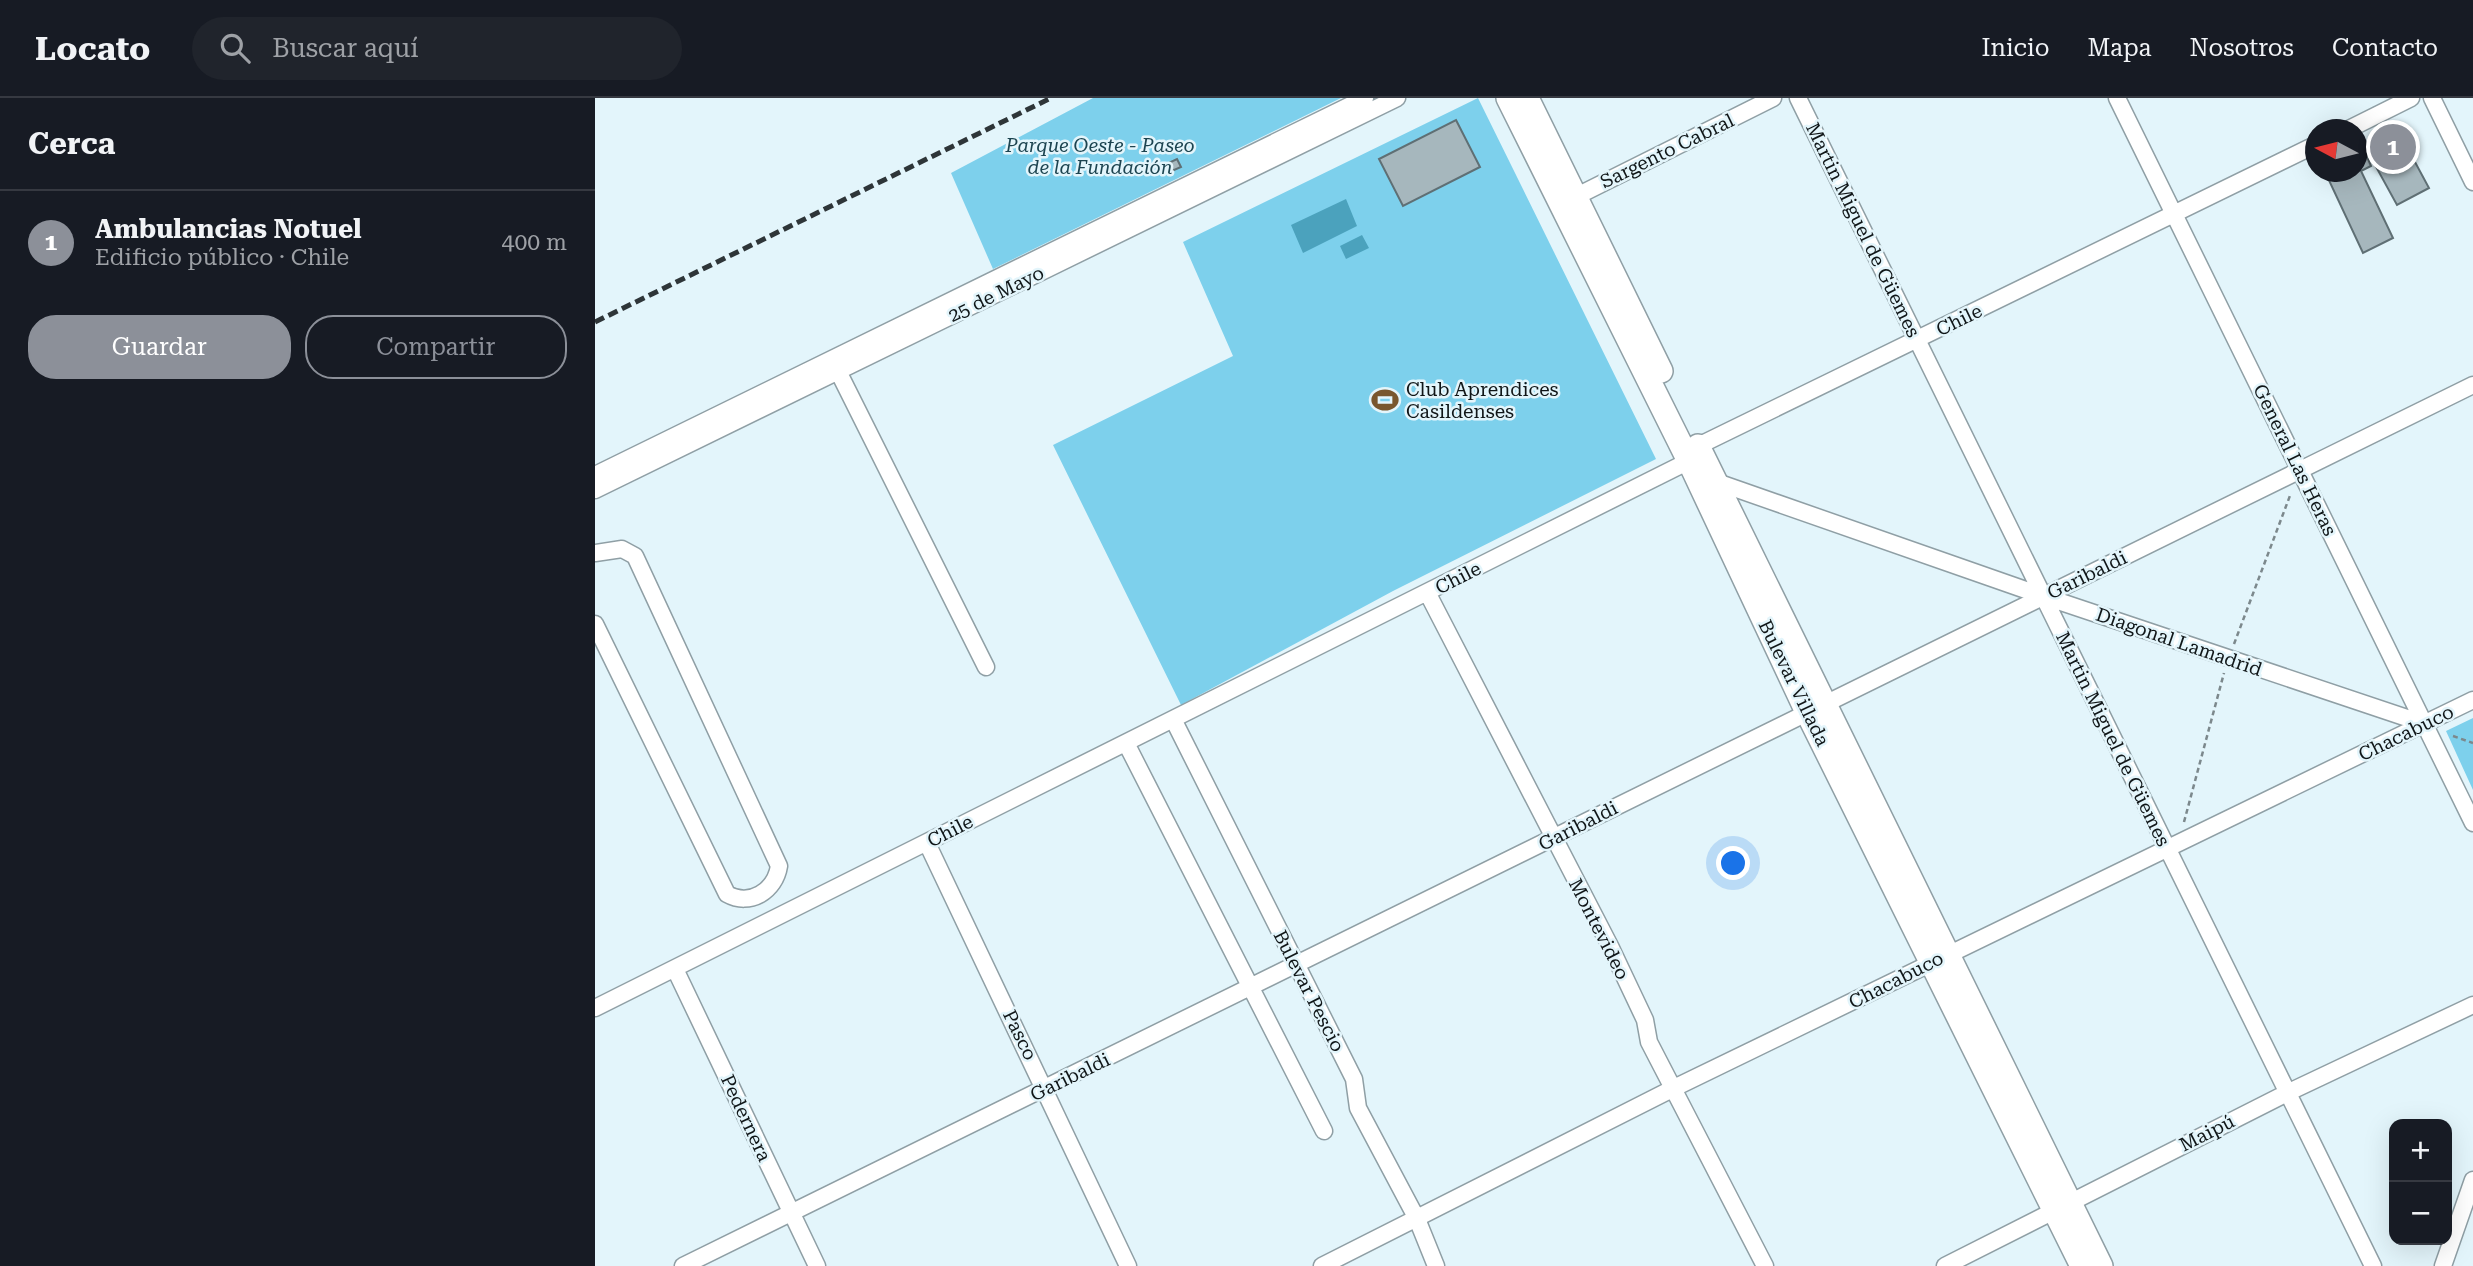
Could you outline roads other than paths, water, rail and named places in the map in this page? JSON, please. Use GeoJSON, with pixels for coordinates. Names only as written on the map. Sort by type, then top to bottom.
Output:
{"type":"FeatureCollection","features":[{"type":"Feature","properties":{"kind":"main road","name":"Bulevar Villada"},"geometry":{"type":"LineString","coordinates":[[1509,98],[1568,200],[2062,1206],[2101,1266]]}},
{"type":"Feature","properties":{"kind":"main road","name":"Bulevar Villada"},"geometry":{"type":"LineString","coordinates":[[1527,98],[1568,200]]}},
{"type":"Feature","properties":{"kind":"main road","name":"Bulevar Villada"},"geometry":{"type":"LineString","coordinates":[[2062,1206],[2082,1266]]}},
{"type":"Feature","properties":{"kind":"street","name":"25 de Mayo"},"geometry":{"type":"LineString","coordinates":[[595,475],[1365,98]]}},
{"type":"Feature","properties":{"kind":"street","name":"25 de Mayo"},"geometry":{"type":"LineString","coordinates":[[595,491],[1397,98]]}},
{"type":"Feature","properties":{"kind":"street","name":"Sargento Cabral"},"geometry":{"type":"LineString","coordinates":[[1568,200],[1773,98]]}},
{"type":"Feature","properties":{"kind":"street","name":"Martin Miguel de Güemes"},"geometry":{"type":"LineString","coordinates":[[1798,98],[2374,1266]]}},
{"type":"Feature","properties":{"kind":"street","name":"General Las Heras"},"geometry":{"type":"LineString","coordinates":[[2117,98],[2473,823]]}},
{"type":"Feature","properties":{"kind":"street"},"geometry":{"type":"LineString","coordinates":[[2368,120],[2411,98]]}},
{"type":"Feature","properties":{"kind":"street"},"geometry":{"type":"LineString","coordinates":[[2432,98],[2473,182]]}},
{"type":"Feature","properties":{"kind":"street","name":"Chile"},"geometry":{"type":"LineString","coordinates":[[595,1008],[1173,719],[1428,594],[1700,466],[1917,341],[2305,150]]}},
{"type":"Feature","properties":{"kind":"street"},"geometry":{"type":"LineString","coordinates":[[838,371],[986,667]]}},
{"type":"Feature","properties":{"kind":"street","name":"Garibaldi"},"geometry":{"type":"LineString","coordinates":[[683,1266],[1297,967],[2473,385]]}},
{"type":"Feature","properties":{"kind":"street","name":"Diagonal Lamadrid"},"geometry":{"type":"LineString","coordinates":[[1700,466],[2043,596],[2425,724]]}},
{"type":"Feature","properties":{"kind":"street"},"geometry":{"type":"LineString","coordinates":[[595,553],[622,549],[635,556],[779,866],[777,880],[760,895],[745,900],[727,894],[595,624]]}},
{"type":"Feature","properties":{"kind":"street","name":"Montevideo"},"geometry":{"type":"LineString","coordinates":[[1428,594],[1552,839],[1610,946],[1645,1020],[1649,1042],[1765,1266]]}},
{"type":"Feature","properties":{"kind":"street","name":"Chacabuco"},"geometry":{"type":"LineString","coordinates":[[1321,1266],[1674,1088],[2473,700]]}},
{"type":"Feature","properties":{"kind":"street","name":"Bulevar Pescio"},"geometry":{"type":"LineString","coordinates":[[1173,719],[1354,1079],[1359,1108],[1417,1219],[1436,1266]]}},
{"type":"Feature","properties":{"kind":"street"},"geometry":{"type":"LineString","coordinates":[[1126,743],[1324,1131]]}},
{"type":"Feature","properties":{"kind":"street","name":"Pasco"},"geometry":{"type":"LineString","coordinates":[[927,843],[1046,1088],[1128,1266]]}},
{"type":"Feature","properties":{"kind":"street","name":"Pedernera"},"geometry":{"type":"LineString","coordinates":[[675,970],[817,1266]]}},
{"type":"Feature","properties":{"kind":"street","name":"Maipú"},"geometry":{"type":"LineString","coordinates":[[1945,1266],[2287,1093],[2473,1005]]}},
{"type":"Feature","properties":{"kind":"street"},"geometry":{"type":"LineString","coordinates":[[2443,1266],[2473,1180]]}},
{"type":"Feature","properties":{"kind":"railway"},"geometry":{"type":"LineString","coordinates":[[595,322],[1051,98]]}},
{"type":"Feature","properties":{"kind":"place","name":"Ambulancias Notuel"},"geometry":{"type":"Point","coordinates":[2393,147]}},
{"type":"Feature","properties":{"kind":"place","name":"Club Aprendices Casildenses"},"geometry":{"type":"Point","coordinates":[1385,400]}},
{"type":"Feature","properties":{"kind":"park label","name":"Parque Oeste - Paseo de la Fundación"},"geometry":{"type":"Point","coordinates":[1100,156]}}]}
